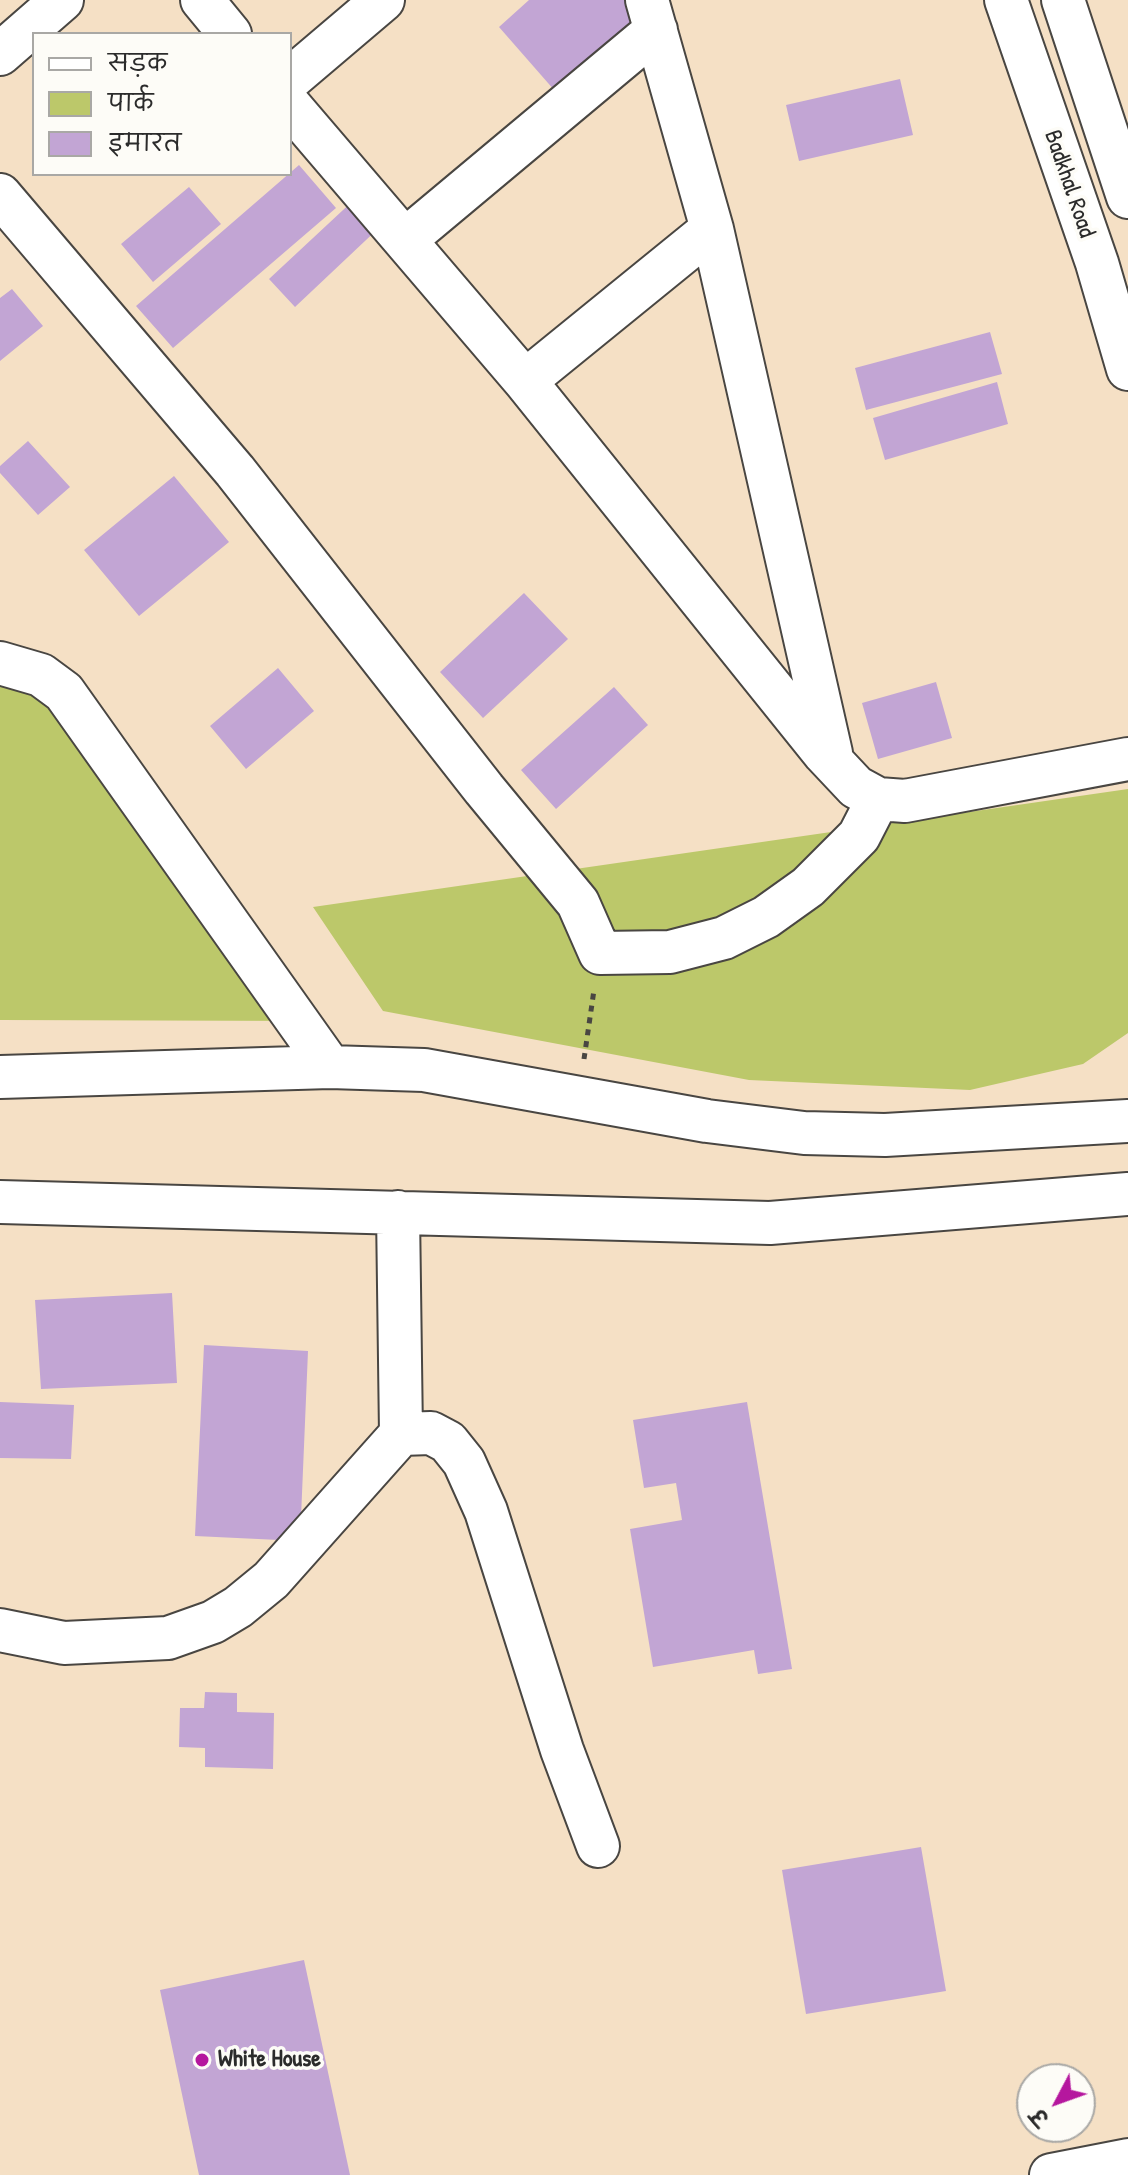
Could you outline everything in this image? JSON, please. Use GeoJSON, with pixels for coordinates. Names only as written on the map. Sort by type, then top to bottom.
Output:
{"type":"FeatureCollection","features":[{"type":"Feature","properties":{"kind":"street"},"geometry":{"type":"LineString","coordinates":[[0,54],[62,0]]}},
{"type":"Feature","properties":{"kind":"street"},"geometry":{"type":"LineString","coordinates":[[202,0],[228,32]]}},
{"type":"Feature","properties":{"kind":"street"},"geometry":{"type":"LineString","coordinates":[[292,77],[383,0]]}},
{"type":"Feature","properties":{"kind":"street","name":"Badkhal Road"},"geometry":{"type":"LineString","coordinates":[[1006,0],[1112,259],[1128,369]]}},
{"type":"Feature","properties":{"kind":"street"},"geometry":{"type":"LineString","coordinates":[[1063,0],[1128,197]]}},
{"type":"Feature","properties":{"kind":"street"},"geometry":{"type":"LineString","coordinates":[[406,239],[651,15],[712,229],[833,762]]}},
{"type":"Feature","properties":{"kind":"street"},"geometry":{"type":"LineString","coordinates":[[292,108],[525,381],[856,787],[878,799],[905,801],[1128,759]]}},
{"type":"Feature","properties":{"kind":"street"},"geometry":{"type":"LineString","coordinates":[[0,195],[235,471],[484,789],[578,903],[600,953],[670,952],[724,938],[766,917],[808,887],[859,836],[878,799]]}},
{"type":"Feature","properties":{"kind":"street"},"geometry":{"type":"LineString","coordinates":[[525,381],[712,229]]}},
{"type":"Feature","properties":{"kind":"street"},"geometry":{"type":"LineString","coordinates":[[0,663],[41,675],[64,692],[330,1067]]}},
{"type":"Feature","properties":{"kind":"street"},"geometry":{"type":"LineString","coordinates":[[0,1077],[330,1067],[424,1070],[707,1121],[804,1133],[885,1135],[1128,1121]]}},
{"type":"Feature","properties":{"kind":"street"},"geometry":{"type":"LineString","coordinates":[[1083,1124],[1128,1098]]}},
{"type":"Feature","properties":{"kind":"street"},"geometry":{"type":"LineString","coordinates":[[0,1202],[770,1223],[1128,1194]]}},
{"type":"Feature","properties":{"kind":"street"},"geometry":{"type":"LineString","coordinates":[[0,1630],[64,1643],[168,1638],[213,1622],[238,1607],[271,1580],[401,1434],[398,1212]]}},
{"type":"Feature","properties":{"kind":"street"},"geometry":{"type":"LineString","coordinates":[[401,1434],[431,1433],[448,1442],[464,1462],[486,1511],[562,1750],[598,1846]]}},
{"type":"Feature","properties":{"kind":"street"},"geometry":{"type":"LineString","coordinates":[[1051,2175],[1128,2160]]}},
{"type":"Feature","properties":{"kind":"path"},"geometry":{"type":"LineString","coordinates":[[578,1097],[600,953]]}},
{"type":"Feature","properties":{"kind":"green space"},"geometry":{"type":"Polygon","coordinates":[[[35,684],[312,1021],[0,1020],[0,686],[35,684]]]}},
{"type":"Feature","properties":{"kind":"green space"},"geometry":{"type":"Polygon","coordinates":[[[1128,789],[1128,1033],[1083,1064],[970,1090],[749,1080],[383,1011],[313,907],[1128,789]]]}},
{"type":"Feature","properties":{"kind":"building"},"geometry":{"type":"Polygon","coordinates":[[[529,0],[634,0],[640,20],[555,91],[499,27],[529,0]]]}},
{"type":"Feature","properties":{"kind":"building"},"geometry":{"type":"Polygon","coordinates":[[[900,79],[913,135],[799,161],[786,105],[900,79]]]}},
{"type":"Feature","properties":{"kind":"building"},"geometry":{"type":"Polygon","coordinates":[[[299,165],[336,208],[173,348],[136,306],[286,176],[292,176],[292,171],[299,165]]]}},
{"type":"Feature","properties":{"kind":"building"},"geometry":{"type":"Polygon","coordinates":[[[189,187],[221,224],[153,282],[121,244],[189,187]]]}},
{"type":"Feature","properties":{"kind":"building"},"geometry":{"type":"Polygon","coordinates":[[[357,197],[383,224],[295,307],[269,279],[357,197]]]}},
{"type":"Feature","properties":{"kind":"building"},"geometry":{"type":"Polygon","coordinates":[[[12,289],[43,326],[0,361],[0,298],[12,289]]]}},
{"type":"Feature","properties":{"kind":"building"},"geometry":{"type":"Polygon","coordinates":[[[990,332],[1002,374],[866,410],[855,368],[990,332]]]}},
{"type":"Feature","properties":{"kind":"building"},"geometry":{"type":"Polygon","coordinates":[[[997,382],[1008,424],[885,460],[873,418],[997,382]]]}},
{"type":"Feature","properties":{"kind":"building"},"geometry":{"type":"Polygon","coordinates":[[[28,441],[70,487],[38,515],[0,473],[0,466],[28,441]]]}},
{"type":"Feature","properties":{"kind":"building"},"geometry":{"type":"Polygon","coordinates":[[[174,476],[229,542],[139,616],[84,550],[174,476]]]}},
{"type":"Feature","properties":{"kind":"building"},"geometry":{"type":"Polygon","coordinates":[[[524,593],[568,639],[483,718],[440,672],[524,593]]]}},
{"type":"Feature","properties":{"kind":"building"},"geometry":{"type":"Polygon","coordinates":[[[278,668],[314,711],[246,769],[210,726],[278,668]]]}},
{"type":"Feature","properties":{"kind":"building"},"geometry":{"type":"Polygon","coordinates":[[[936,682],[952,738],[878,759],[862,703],[936,682]]]}},
{"type":"Feature","properties":{"kind":"building"},"geometry":{"type":"Polygon","coordinates":[[[614,687],[648,725],[556,809],[521,770],[614,687]]]}},
{"type":"Feature","properties":{"kind":"building"},"geometry":{"type":"Polygon","coordinates":[[[172,1293],[177,1383],[41,1389],[35,1300],[172,1293]]]}},
{"type":"Feature","properties":{"kind":"building"},"geometry":{"type":"Polygon","coordinates":[[[204,1345],[308,1351],[300,1541],[195,1536],[204,1345]]]}},
{"type":"Feature","properties":{"kind":"building"},"geometry":{"type":"Polygon","coordinates":[[[0,1402],[74,1405],[71,1459],[0,1458],[0,1402]]]}},
{"type":"Feature","properties":{"kind":"building"},"geometry":{"type":"Polygon","coordinates":[[[747,1402],[792,1669],[758,1674],[754,1650],[653,1667],[630,1529],[682,1520],[676,1483],[644,1488],[633,1420],[747,1402]]]}},
{"type":"Feature","properties":{"kind":"building"},"geometry":{"type":"Polygon","coordinates":[[[205,1692],[237,1693],[237,1712],[274,1713],[273,1769],[205,1767],[205,1748],[179,1747],[180,1708],[204,1708],[205,1692]]]}},
{"type":"Feature","properties":{"kind":"building"},"geometry":{"type":"Polygon","coordinates":[[[921,1847],[946,1991],[806,2014],[782,1870],[921,1847]]]}},
{"type":"Feature","properties":{"kind":"building"},"geometry":{"type":"Polygon","coordinates":[[[304,1960],[350,2175],[199,2175],[160,1990],[304,1960]]]}},
{"type":"Feature","properties":{"kind":"place","name":"White House"},"geometry":{"type":"Point","coordinates":[202,2060]}}]}
